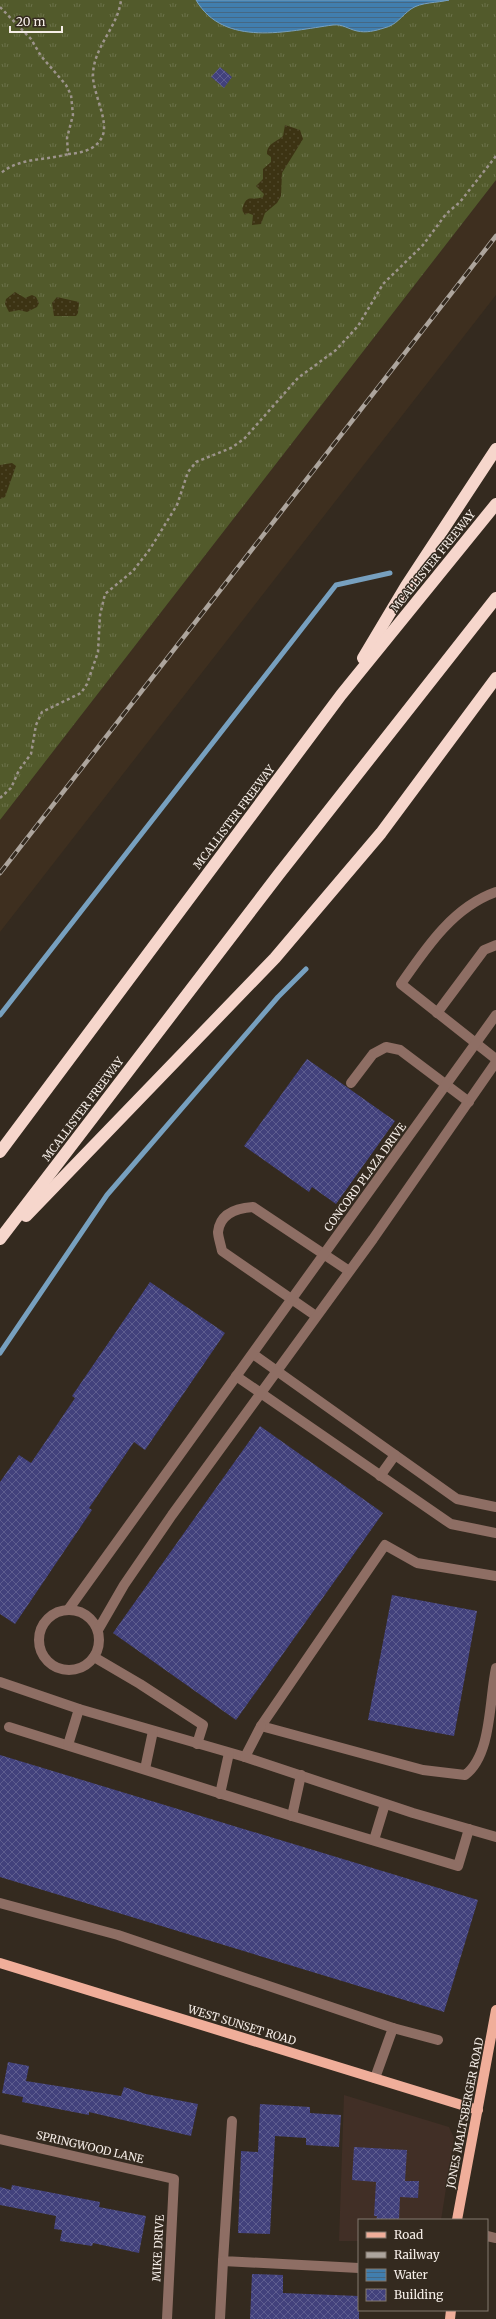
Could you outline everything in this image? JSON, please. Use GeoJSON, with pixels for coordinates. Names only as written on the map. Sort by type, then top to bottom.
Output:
{"type":"FeatureCollection","features":[{"type":"Feature","properties":{"kind":"highway"},"geometry":{"type":"LineString","coordinates":[[340,695],[406,586],[496,449]]}},
{"type":"Feature","properties":{"kind":"highway","name":"MCALLISTER FREEWAY"},"geometry":{"type":"LineString","coordinates":[[0,1152],[340,695],[496,504]]}},
{"type":"Feature","properties":{"kind":"highway","name":"MCALLISTER FREEWAY"},"geometry":{"type":"LineString","coordinates":[[0,1239],[279,874],[496,598]]}},
{"type":"Feature","properties":{"kind":"highway"},"geometry":{"type":"LineString","coordinates":[[0,1242],[275,958],[381,833],[496,678]]}},
{"type":"Feature","properties":{"kind":"main road","name":"WEST SUNSET ROAD"},"geometry":{"type":"LineString","coordinates":[[0,1963],[478,2110]]}},
{"type":"Feature","properties":{"kind":"main road","name":"JONES MALTSBERGER ROAD"},"geometry":{"type":"LineString","coordinates":[[457,2219],[496,2010]]}},
{"type":"Feature","properties":{"kind":"street"},"geometry":{"type":"LineString","coordinates":[[98,1630],[124,1585],[172,1514],[263,1393],[316,1316],[469,1102],[496,1061],[401,984],[433,940],[461,911],[496,892]]}},
{"type":"Feature","properties":{"kind":"street"},"geometry":{"type":"LineString","coordinates":[[437,1013],[484,950],[496,945]]}},
{"type":"Feature","properties":{"kind":"street","name":"CONCORD PLAZA DRIVE"},"geometry":{"type":"LineString","coordinates":[[68,1610],[496,1015]]}},
{"type":"Feature","properties":{"kind":"street"},"geometry":{"type":"LineString","coordinates":[[352,1083],[373,1054],[386,1047],[400,1050],[469,1102]]}},
{"type":"Feature","properties":{"kind":"street"},"geometry":{"type":"LineString","coordinates":[[316,1316],[293,1298],[222,1250],[218,1232],[225,1217],[236,1209],[253,1207],[349,1271]]}},
{"type":"Feature","properties":{"kind":"street"},"geometry":{"type":"LineString","coordinates":[[253,1354],[457,1499],[496,1507]]}},
{"type":"Feature","properties":{"kind":"street"},"geometry":{"type":"LineString","coordinates":[[236,1376],[263,1393],[380,1476],[451,1524],[496,1533]]}},
{"type":"Feature","properties":{"kind":"street"},"geometry":{"type":"LineString","coordinates":[[380,1476],[396,1455]]}},
{"type":"Feature","properties":{"kind":"street"},"geometry":{"type":"LineString","coordinates":[[245,1757],[261,1726],[385,1545],[417,1563],[496,1576]]}},
{"type":"Feature","properties":{"kind":"street"},"geometry":{"type":"LineString","coordinates":[[68,1610],[86,1615],[93,1621],[98,1630],[100,1639],[94,1657],[87,1664],[77,1669],[67,1670],[57,1667],[49,1662],[42,1653],[40,1633],[44,1624],[50,1617],[68,1610]]}},
{"type":"Feature","properties":{"kind":"street"},"geometry":{"type":"LineString","coordinates":[[94,1657],[203,1724],[197,1744]]}},
{"type":"Feature","properties":{"kind":"street"},"geometry":{"type":"LineString","coordinates":[[261,1726],[423,1770],[465,1775],[474,1768],[484,1749],[496,1668]]}},
{"type":"Feature","properties":{"kind":"street"},"geometry":{"type":"LineString","coordinates":[[0,1682],[79,1709],[245,1757],[385,1804],[496,1837]]}},
{"type":"Feature","properties":{"kind":"street"},"geometry":{"type":"LineString","coordinates":[[68,1745],[79,1709]]}},
{"type":"Feature","properties":{"kind":"street"},"geometry":{"type":"LineString","coordinates":[[9,1727],[220,1794],[458,1866],[469,1829]]}},
{"type":"Feature","properties":{"kind":"street"},"geometry":{"type":"LineString","coordinates":[[145,1769],[153,1731]]}},
{"type":"Feature","properties":{"kind":"street"},"geometry":{"type":"LineString","coordinates":[[220,1794],[229,1753]]}},
{"type":"Feature","properties":{"kind":"street"},"geometry":{"type":"LineString","coordinates":[[292,1816],[301,1775]]}},
{"type":"Feature","properties":{"kind":"street"},"geometry":{"type":"LineString","coordinates":[[374,1840],[385,1804]]}},
{"type":"Feature","properties":{"kind":"street"},"geometry":{"type":"LineString","coordinates":[[0,1903],[118,1935],[393,2028],[438,2040]]}},
{"type":"Feature","properties":{"kind":"street"},"geometry":{"type":"LineString","coordinates":[[375,2078],[393,2028]]}},
{"type":"Feature","properties":{"kind":"street"},"geometry":{"type":"LineString","coordinates":[[220,2319],[222,2261],[232,2120]]}},
{"type":"Feature","properties":{"kind":"street","name":"SPRINGWOOD LANE"},"geometry":{"type":"LineString","coordinates":[[0,2139],[174,2179]]}},
{"type":"Feature","properties":{"kind":"street","name":"MIKE DRIVE"},"geometry":{"type":"LineString","coordinates":[[167,2319],[174,2179]]}},
{"type":"Feature","properties":{"kind":"street"},"geometry":{"type":"LineString","coordinates":[[222,2261],[358,2268]]}},
{"type":"Feature","properties":{"kind":"path"},"geometry":{"type":"LineString","coordinates":[[0,174],[11,166],[20,163],[90,149],[98,144],[103,136],[103,120],[98,103],[93,74],[97,56],[116,20],[121,0]]}},
{"type":"Feature","properties":{"kind":"path"},"geometry":{"type":"LineString","coordinates":[[0,7],[31,39],[41,56],[66,85],[71,95],[73,115],[67,138],[68,154]]}},
{"type":"Feature","properties":{"kind":"path"},"geometry":{"type":"LineString","coordinates":[[0,798],[11,788],[19,770],[31,754],[36,725],[42,712],[81,693],[87,684],[100,642],[100,615],[105,594],[133,571],[150,549],[177,505],[188,472],[196,462],[231,448],[244,439],[298,378],[336,350],[358,326],[383,284],[423,245],[446,214],[460,202],[496,156]]}},
{"type":"Feature","properties":{"kind":"shaded area"},"geometry":{"type":"Polygon","coordinates":[[[496,180],[496,295],[0,932],[0,820],[496,180]]]}},
{"type":"Feature","properties":{"kind":"shaded area"},"geometry":{"type":"Polygon","coordinates":[[[344,2095],[449,2127],[454,2138],[441,2219],[358,2219],[358,2241],[339,2241],[344,2095]]]}},
{"type":"Feature","properties":{"kind":"green space"},"geometry":{"type":"Polygon","coordinates":[[[0,0],[496,0],[496,180],[0,820],[0,0]]]}},
{"type":"Feature","properties":{"kind":"sand"},"geometry":{"type":"Polygon","coordinates":[[[285,125],[300,130],[303,139],[282,173],[281,196],[277,203],[265,213],[261,224],[252,225],[253,215],[248,213],[245,215],[242,210],[248,199],[263,197],[264,194],[256,186],[263,179],[263,169],[271,162],[271,157],[267,154],[267,150],[270,145],[283,136],[285,125]]]}},
{"type":"Feature","properties":{"kind":"sand"},"geometry":{"type":"Polygon","coordinates":[[[15,292],[25,298],[32,295],[36,297],[39,303],[37,307],[27,312],[19,310],[9,312],[5,304],[6,299],[15,292]]]}},
{"type":"Feature","properties":{"kind":"sand"},"geometry":{"type":"Polygon","coordinates":[[[57,297],[79,302],[78,313],[76,316],[54,316],[52,303],[57,297]]]}},
{"type":"Feature","properties":{"kind":"sand"},"geometry":{"type":"Polygon","coordinates":[[[12,463],[16,466],[5,497],[0,499],[0,465],[12,463]]]}},
{"type":"Feature","properties":{"kind":"water"},"geometry":{"type":"Polygon","coordinates":[[[196,0],[449,0],[415,7],[392,25],[370,31],[357,31],[343,26],[333,25],[258,33],[240,31],[223,25],[208,15],[196,0]]]}},
{"type":"Feature","properties":{"kind":"building"},"geometry":{"type":"Polygon","coordinates":[[[220,67],[232,77],[224,88],[211,77],[220,67]]]}},
{"type":"Feature","properties":{"kind":"building"},"geometry":{"type":"Polygon","coordinates":[[[307,1059],[395,1121],[336,1204],[312,1187],[309,1192],[244,1146],[307,1059]]]}},
{"type":"Feature","properties":{"kind":"building"},"geometry":{"type":"Polygon","coordinates":[[[150,1282],[225,1333],[145,1450],[134,1442],[89,1508],[92,1510],[15,1624],[0,1614],[0,1482],[19,1455],[31,1463],[75,1398],[72,1396],[150,1282]]]}},
{"type":"Feature","properties":{"kind":"building"},"geometry":{"type":"Polygon","coordinates":[[[260,1426],[383,1513],[236,1720],[113,1633],[260,1426]]]}},
{"type":"Feature","properties":{"kind":"building"},"geometry":{"type":"Polygon","coordinates":[[[392,1595],[477,1611],[454,1736],[368,1720],[392,1595]]]}},
{"type":"Feature","properties":{"kind":"building"},"geometry":{"type":"Polygon","coordinates":[[[0,1755],[478,1900],[444,2012],[0,1877],[0,1755]]]}},
{"type":"Feature","properties":{"kind":"building"},"geometry":{"type":"Polygon","coordinates":[[[8,2062],[29,2066],[26,2081],[121,2096],[124,2087],[146,2094],[198,2104],[191,2136],[89,2112],[89,2115],[22,2102],[23,2097],[2,2093],[8,2062]]]}},
{"type":"Feature","properties":{"kind":"building"},"geometry":{"type":"Polygon","coordinates":[[[260,2104],[310,2107],[310,2113],[341,2115],[339,2147],[306,2145],[306,2138],[275,2136],[270,2234],[238,2233],[241,2151],[258,2152],[260,2104]]]}},
{"type":"Feature","properties":{"kind":"building"},"geometry":{"type":"Polygon","coordinates":[[[354,2147],[407,2150],[405,2181],[419,2181],[418,2198],[400,2197],[399,2219],[376,2219],[377,2216],[374,2216],[376,2182],[352,2180],[354,2147]]]}},
{"type":"Feature","properties":{"kind":"building"},"geometry":{"type":"Polygon","coordinates":[[[12,2185],[100,2202],[99,2207],[146,2216],[139,2253],[93,2243],[92,2246],[60,2241],[62,2230],[54,2229],[56,2216],[0,2205],[0,2187],[11,2190],[12,2185]]]}},
{"type":"Feature","properties":{"kind":"building"},"geometry":{"type":"Polygon","coordinates":[[[252,2274],[283,2275],[283,2293],[358,2296],[359,2319],[250,2319],[252,2274]]]}},
{"type":"Feature","properties":{"kind":"waterway"},"geometry":{"type":"LineString","coordinates":[[0,1015],[336,585],[390,573]]}},
{"type":"Feature","properties":{"kind":"waterway"},"geometry":{"type":"LineString","coordinates":[[0,1353],[107,1195],[278,997],[306,969]]}},
{"type":"Feature","properties":{"kind":"railway"},"geometry":{"type":"LineString","coordinates":[[0,873],[496,236]]}}]}
